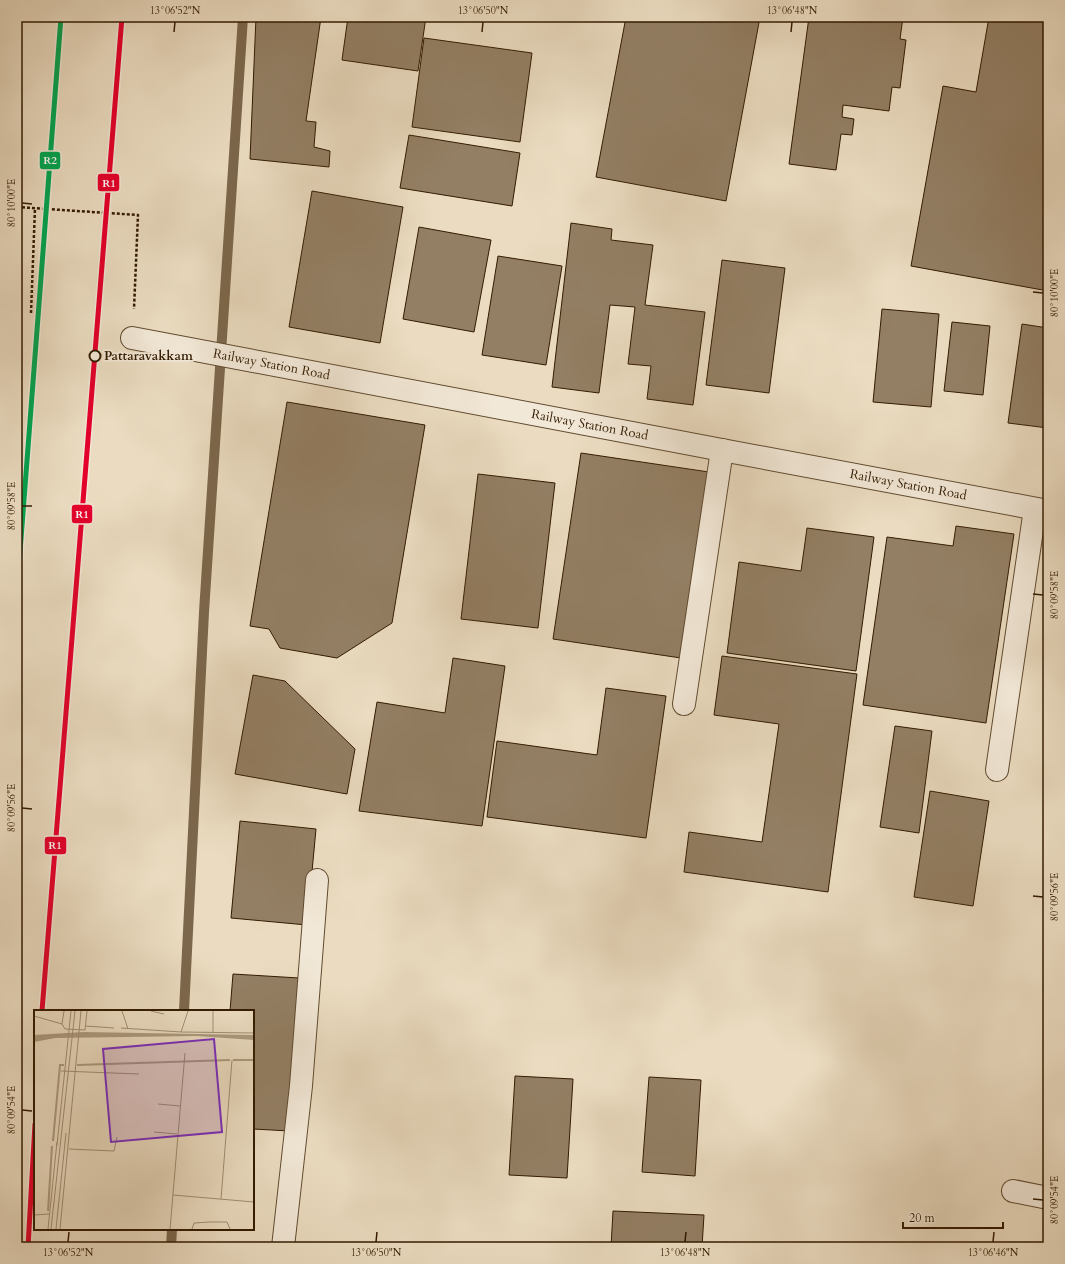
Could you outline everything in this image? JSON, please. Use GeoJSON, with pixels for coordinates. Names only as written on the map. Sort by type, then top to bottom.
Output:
{"type":"FeatureCollection","features":[{"type":"Feature","properties":{"kind":"street","name":"Railway Station Road"},"geometry":{"type":"LineString","coordinates":[[132,338],[1041,510]]}},
{"type":"Feature","properties":{"kind":"street"},"geometry":{"type":"LineString","coordinates":[[684,704],[722,450]]}},
{"type":"Feature","properties":{"kind":"street"},"geometry":{"type":"LineString","coordinates":[[997,770],[1041,510]]}},
{"type":"Feature","properties":{"kind":"street"},"geometry":{"type":"LineString","coordinates":[[284,1247],[301,1086],[317,880]]}},
{"type":"Feature","properties":{"kind":"street"},"geometry":{"type":"LineString","coordinates":[[1013,1191],[1048,1198]]}},
{"type":"Feature","properties":{"kind":"path"},"geometry":{"type":"LineString","coordinates":[[17,207],[138,215],[132,338]]}},
{"type":"Feature","properties":{"kind":"path"},"geometry":{"type":"LineString","coordinates":[[31,313],[35,208]]}},
{"type":"Feature","properties":{"kind":"building"},"geometry":{"type":"Polygon","coordinates":[[[256,17],[321,17],[306,121],[316,122],[314,147],[330,151],[329,167],[250,159],[256,17]]]}},
{"type":"Feature","properties":{"kind":"building"},"geometry":{"type":"Polygon","coordinates":[[[348,17],[426,17],[418,71],[342,60],[348,17]]]}},
{"type":"Feature","properties":{"kind":"building"},"geometry":{"type":"Polygon","coordinates":[[[626,17],[760,17],[726,201],[596,177],[626,17]]]}},
{"type":"Feature","properties":{"kind":"building"},"geometry":{"type":"Polygon","coordinates":[[[809,17],[903,17],[900,39],[906,40],[900,88],[892,87],[889,111],[843,105],[842,117],[854,119],[852,135],[841,134],[836,170],[789,164],[809,17]]]}},
{"type":"Feature","properties":{"kind":"building"},"geometry":{"type":"Polygon","coordinates":[[[989,17],[1048,17],[1048,291],[911,266],[943,86],[976,92],[989,17]]]}},
{"type":"Feature","properties":{"kind":"building"},"geometry":{"type":"Polygon","coordinates":[[[424,38],[532,53],[520,142],[412,127],[424,38]]]}},
{"type":"Feature","properties":{"kind":"building"},"geometry":{"type":"Polygon","coordinates":[[[409,135],[520,153],[512,206],[400,188],[409,135]]]}},
{"type":"Feature","properties":{"kind":"building"},"geometry":{"type":"Polygon","coordinates":[[[312,191],[403,207],[380,343],[289,327],[312,191]]]}},
{"type":"Feature","properties":{"kind":"building"},"geometry":{"type":"Polygon","coordinates":[[[571,223],[612,229],[611,240],[653,245],[645,305],[705,312],[693,405],[647,399],[651,366],[628,364],[635,307],[610,305],[599,393],[552,387],[571,223]]]}},
{"type":"Feature","properties":{"kind":"building"},"geometry":{"type":"Polygon","coordinates":[[[419,227],[491,240],[474,332],[403,319],[419,227]]]}},
{"type":"Feature","properties":{"kind":"building"},"geometry":{"type":"Polygon","coordinates":[[[498,256],[562,266],[546,365],[482,355],[498,256]]]}},
{"type":"Feature","properties":{"kind":"building"},"geometry":{"type":"Polygon","coordinates":[[[722,260],[785,268],[769,393],[706,385],[722,260]]]}},
{"type":"Feature","properties":{"kind":"building"},"geometry":{"type":"Polygon","coordinates":[[[882,309],[939,314],[931,407],[873,402],[882,309]]]}},
{"type":"Feature","properties":{"kind":"building"},"geometry":{"type":"Polygon","coordinates":[[[952,322],[990,326],[983,395],[944,391],[952,322]]]}},
{"type":"Feature","properties":{"kind":"building"},"geometry":{"type":"Polygon","coordinates":[[[1022,324],[1048,328],[1048,428],[1008,423],[1022,324]]]}},
{"type":"Feature","properties":{"kind":"building"},"geometry":{"type":"Polygon","coordinates":[[[287,402],[425,425],[392,623],[337,658],[280,648],[269,629],[250,626],[287,402]]]}},
{"type":"Feature","properties":{"kind":"building"},"geometry":{"type":"Polygon","coordinates":[[[581,453],[709,472],[681,658],[553,639],[581,453]]]}},
{"type":"Feature","properties":{"kind":"building"},"geometry":{"type":"Polygon","coordinates":[[[478,474],[555,483],[538,628],[461,619],[478,474]]]}},
{"type":"Feature","properties":{"kind":"building"},"geometry":{"type":"Polygon","coordinates":[[[956,526],[1014,534],[986,723],[863,705],[887,537],[953,546],[956,526]]]}},
{"type":"Feature","properties":{"kind":"building"},"geometry":{"type":"Polygon","coordinates":[[[807,528],[874,537],[856,671],[727,653],[739,562],[801,571],[807,528]]]}},
{"type":"Feature","properties":{"kind":"building"},"geometry":{"type":"Polygon","coordinates":[[[722,656],[857,674],[828,892],[684,872],[689,832],[762,842],[779,724],[714,715],[722,656]]]}},
{"type":"Feature","properties":{"kind":"building"},"geometry":{"type":"Polygon","coordinates":[[[453,658],[505,666],[482,826],[359,811],[377,702],[445,713],[453,658]]]}},
{"type":"Feature","properties":{"kind":"building"},"geometry":{"type":"Polygon","coordinates":[[[253,675],[285,681],[355,749],[347,794],[235,774],[253,675]]]}},
{"type":"Feature","properties":{"kind":"building"},"geometry":{"type":"Polygon","coordinates":[[[606,688],[666,696],[646,838],[487,817],[497,741],[597,755],[606,688]]]}},
{"type":"Feature","properties":{"kind":"building"},"geometry":{"type":"Polygon","coordinates":[[[895,726],[932,731],[919,833],[880,827],[895,726]]]}},
{"type":"Feature","properties":{"kind":"building"},"geometry":{"type":"Polygon","coordinates":[[[930,791],[989,801],[973,906],[914,897],[930,791]]]}},
{"type":"Feature","properties":{"kind":"building"},"geometry":{"type":"Polygon","coordinates":[[[240,821],[316,829],[307,925],[231,918],[240,821]]]}},
{"type":"Feature","properties":{"kind":"building"},"geometry":{"type":"Polygon","coordinates":[[[233,974],[299,978],[290,1131],[254,1129],[254,1010],[230,1010],[233,974]]]}},
{"type":"Feature","properties":{"kind":"building"},"geometry":{"type":"Polygon","coordinates":[[[515,1076],[573,1079],[567,1178],[509,1175],[515,1076]]]}},
{"type":"Feature","properties":{"kind":"building"},"geometry":{"type":"Polygon","coordinates":[[[649,1077],[701,1080],[695,1176],[642,1172],[649,1077]]]}},
{"type":"Feature","properties":{"kind":"building"},"geometry":{"type":"Polygon","coordinates":[[[613,1211],[704,1215],[702,1247],[611,1247],[613,1211]]]}},
{"type":"Feature","properties":{"kind":"waterway"},"geometry":{"type":"LineString","coordinates":[[184,1010],[204,612],[243,17]]}},
{"type":"Feature","properties":{"kind":"waterway"},"geometry":{"type":"LineString","coordinates":[[171,1247],[172,1230]]}},
{"type":"Feature","properties":{"kind":"transit line","name":"R2"},"geometry":{"type":"LineString","coordinates":[[17,591],[61,17]]}},
{"type":"Feature","properties":{"kind":"transit line","name":"R1"},"geometry":{"type":"LineString","coordinates":[[42,1010],[122,17]]}},
{"type":"Feature","properties":{"kind":"transit line","name":"R1"},"geometry":{"type":"LineString","coordinates":[[28,1247],[34,1142]]}},
{"type":"Feature","properties":{"kind":"place","name":"Pattaravakkam"},"geometry":{"type":"Point","coordinates":[95,356]}}]}
